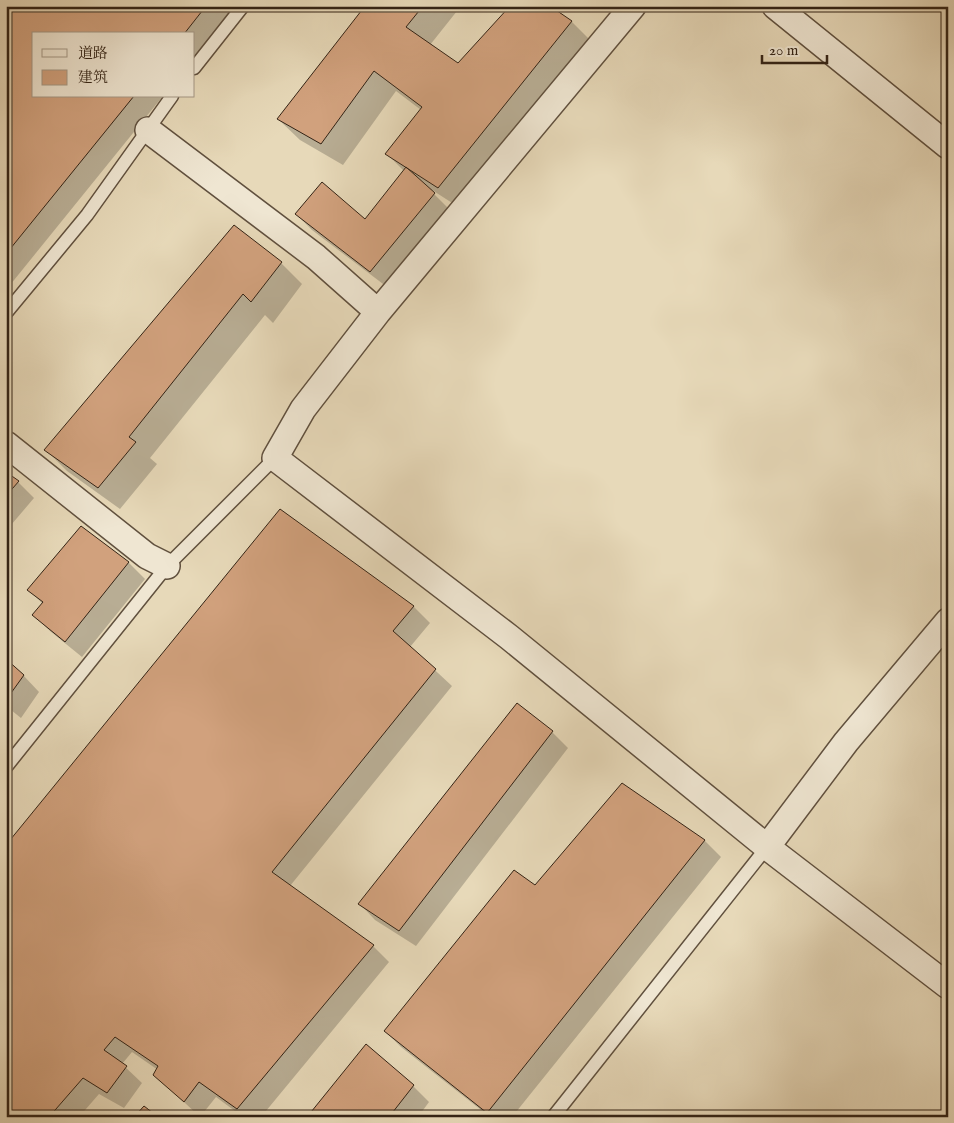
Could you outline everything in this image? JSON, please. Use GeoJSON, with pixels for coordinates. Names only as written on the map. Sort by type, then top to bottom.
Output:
{"type":"FeatureCollection","features":[{"type":"Feature","properties":{"kind":"street"},"geometry":{"type":"LineString","coordinates":[[633,6],[378,312],[303,409],[275,458],[509,637],[767,848],[948,986]]}},
{"type":"Feature","properties":{"kind":"street"},"geometry":{"type":"LineString","coordinates":[[774,6],[948,146]]}},
{"type":"Feature","properties":{"kind":"street"},"geometry":{"type":"LineString","coordinates":[[148,130],[316,257],[378,312]]}},
{"type":"Feature","properties":{"kind":"street"},"geometry":{"type":"LineString","coordinates":[[6,444],[146,556],[167,566]]}},
{"type":"Feature","properties":{"kind":"street"},"geometry":{"type":"LineString","coordinates":[[767,848],[846,742],[948,621]]}},
{"type":"Feature","properties":{"kind":"lane"},"geometry":{"type":"LineString","coordinates":[[195,67],[244,6]]}},
{"type":"Feature","properties":{"kind":"lane"},"geometry":{"type":"LineString","coordinates":[[6,313],[87,215],[171,98]]}},
{"type":"Feature","properties":{"kind":"lane"},"geometry":{"type":"LineString","coordinates":[[6,768],[167,566],[275,458]]}},
{"type":"Feature","properties":{"kind":"lane"},"geometry":{"type":"LineString","coordinates":[[553,1117],[767,848]]}},
{"type":"Feature","properties":{"kind":"building"},"geometry":{"type":"Polygon","coordinates":[[[6,6],[206,6],[186,32],[32,32],[32,98],[132,98],[6,254],[6,6]]]}},
{"type":"Feature","properties":{"kind":"building"},"geometry":{"type":"Polygon","coordinates":[[[365,6],[423,6],[406,27],[458,63],[510,6],[550,6],[572,21],[438,188],[385,154],[422,107],[374,71],[321,144],[277,119],[365,6]]]}},
{"type":"Feature","properties":{"kind":"building"},"geometry":{"type":"Polygon","coordinates":[[[406,167],[435,193],[370,272],[295,214],[322,182],[365,219],[406,167]]]}},
{"type":"Feature","properties":{"kind":"building"},"geometry":{"type":"Polygon","coordinates":[[[234,225],[282,262],[251,302],[243,294],[129,437],[136,442],[98,488],[44,450],[234,225]]]}},
{"type":"Feature","properties":{"kind":"building"},"geometry":{"type":"Polygon","coordinates":[[[6,472],[19,481],[6,496],[6,472]]]}},
{"type":"Feature","properties":{"kind":"building"},"geometry":{"type":"Polygon","coordinates":[[[280,509],[414,606],[393,631],[436,669],[272,872],[374,945],[237,1109],[199,1082],[184,1102],[153,1075],[158,1066],[115,1037],[104,1050],[127,1066],[107,1093],[83,1078],[49,1117],[19,1117],[6,1107],[6,845],[280,509]]]}},
{"type":"Feature","properties":{"kind":"building"},"geometry":{"type":"Polygon","coordinates":[[[81,526],[129,562],[65,642],[32,615],[43,602],[27,590],[81,526]]]}},
{"type":"Feature","properties":{"kind":"building"},"geometry":{"type":"Polygon","coordinates":[[[6,659],[24,675],[6,700],[6,659]]]}},
{"type":"Feature","properties":{"kind":"building"},"geometry":{"type":"Polygon","coordinates":[[[517,703],[553,731],[399,931],[358,904],[517,703]]]}},
{"type":"Feature","properties":{"kind":"building"},"geometry":{"type":"Polygon","coordinates":[[[622,783],[705,840],[487,1113],[384,1031],[514,870],[535,885],[622,783]]]}},
{"type":"Feature","properties":{"kind":"building"},"geometry":{"type":"Polygon","coordinates":[[[366,1044],[414,1085],[389,1117],[307,1117],[366,1044]]]}},
{"type":"Feature","properties":{"kind":"building"},"geometry":{"type":"Polygon","coordinates":[[[144,1106],[158,1117],[134,1117],[144,1106]]]}}]}
